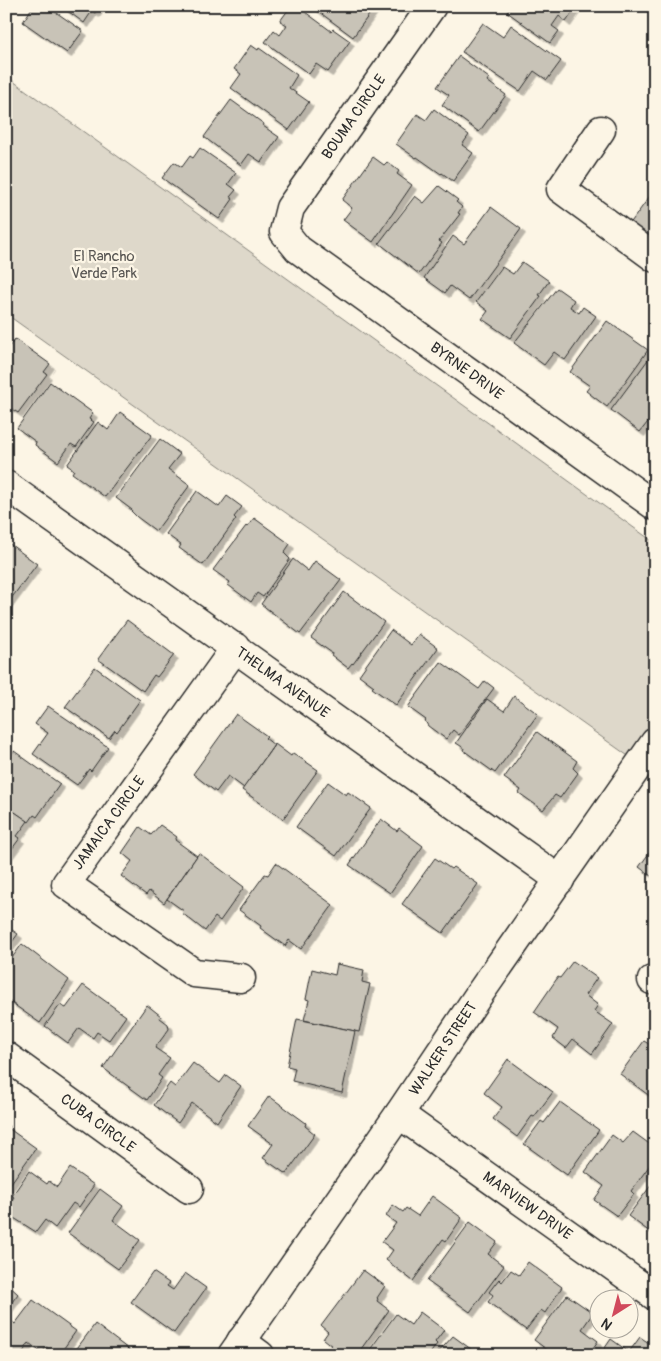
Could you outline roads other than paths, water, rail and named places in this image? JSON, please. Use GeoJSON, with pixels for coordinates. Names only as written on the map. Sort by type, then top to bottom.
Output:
{"type":"FeatureCollection","features":[{"type":"Feature","properties":{"kind":"street","name":"BOUMA CIRCLE"},"geometry":{"type":"LineString","coordinates":[[284,232],[290,208],[432,6]]}},
{"type":"Feature","properties":{"kind":"street"},"geometry":{"type":"LineString","coordinates":[[601,130],[561,189],[655,258]]}},
{"type":"Feature","properties":{"kind":"street","name":"BYRNE DRIVE"},"geometry":{"type":"LineString","coordinates":[[284,232],[298,249],[655,506]]}},
{"type":"Feature","properties":{"kind":"street","name":"THELMA AVENUE"},"geometry":{"type":"LineString","coordinates":[[6,485],[236,647],[560,880]]}},
{"type":"Feature","properties":{"kind":"street","name":"JAMAICA CIRCLE"},"geometry":{"type":"LineString","coordinates":[[236,647],[66,884],[194,972],[240,978]]}},
{"type":"Feature","properties":{"kind":"street","name":"WALKER STREET"},"geometry":{"type":"LineString","coordinates":[[245,1350],[478,996],[655,742]]}},
{"type":"Feature","properties":{"kind":"street","name":"CUBA CIRCLE"},"geometry":{"type":"LineString","coordinates":[[6,1056],[189,1189]]}},
{"type":"Feature","properties":{"kind":"street","name":"MARVIEW DRIVE"},"geometry":{"type":"LineString","coordinates":[[399,1114],[655,1296]]}},
{"type":"Feature","properties":{"kind":"park label","name":"El Rancho Verde Park"},"geometry":{"type":"Point","coordinates":[104,264]}}]}
